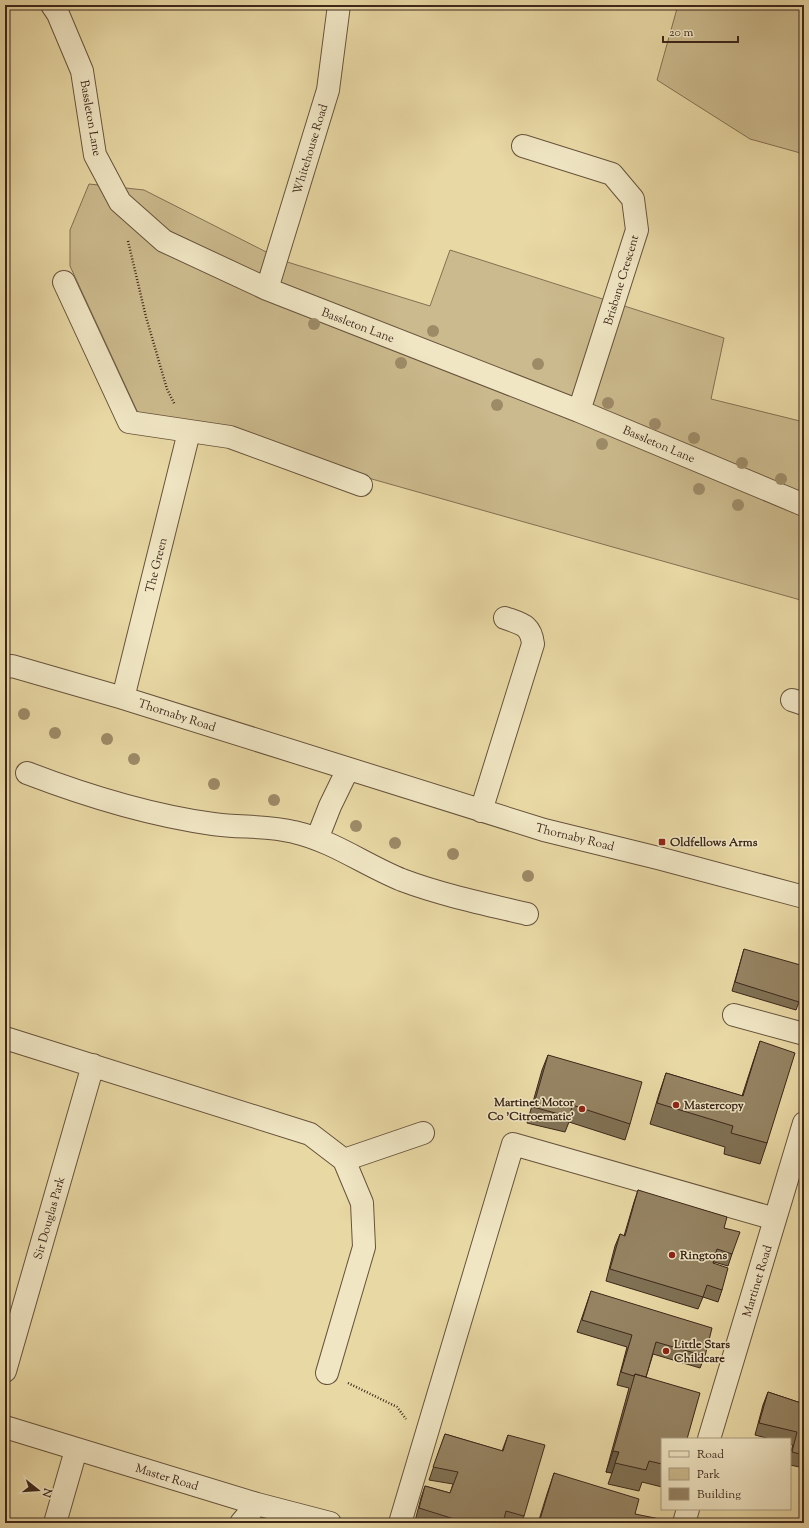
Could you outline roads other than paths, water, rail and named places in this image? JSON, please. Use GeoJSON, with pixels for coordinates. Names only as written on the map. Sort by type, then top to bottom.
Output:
{"type":"FeatureCollection","features":[{"type":"Feature","properties":{"kind":"street","name":"Bassleton Lane"},"geometry":{"type":"LineString","coordinates":[[52,5],[58,14],[82,71],[95,155],[120,202],[164,241],[267,289],[580,411],[804,505]]}},
{"type":"Feature","properties":{"kind":"street","name":"Whitehouse Road"},"geometry":{"type":"LineString","coordinates":[[267,289],[328,90],[340,5]]}},
{"type":"Feature","properties":{"kind":"street","name":"Brisbane Crescent"},"geometry":{"type":"LineString","coordinates":[[523,146],[612,174],[633,199],[637,230],[580,411]]}},
{"type":"Feature","properties":{"kind":"street"},"geometry":{"type":"LineString","coordinates":[[64,282],[129,422],[230,437],[361,485]]}},
{"type":"Feature","properties":{"kind":"street","name":"The Green"},"geometry":{"type":"LineString","coordinates":[[123,698],[189,432]]}},
{"type":"Feature","properties":{"kind":"street"},"geometry":{"type":"LineString","coordinates":[[481,811],[533,644],[532,633],[524,625],[505,618]]}},
{"type":"Feature","properties":{"kind":"street","name":"Thornaby Road"},"geometry":{"type":"LineString","coordinates":[[5,667],[12,666],[123,698],[544,830],[658,858],[804,897]]}},
{"type":"Feature","properties":{"kind":"street"},"geometry":{"type":"LineString","coordinates":[[317,839],[330,806],[348,769]]}},
{"type":"Feature","properties":{"kind":"street"},"geometry":{"type":"LineString","coordinates":[[27,773],[91,797],[135,809],[214,824],[293,831],[317,839],[370,866],[403,880],[447,894],[527,914]]}},
{"type":"Feature","properties":{"kind":"street"},"geometry":{"type":"LineString","coordinates":[[734,1015],[804,1034]]}},
{"type":"Feature","properties":{"kind":"street"},"geometry":{"type":"LineString","coordinates":[[5,1038],[310,1134],[344,1160],[362,1204],[364,1247],[327,1372]]}},
{"type":"Feature","properties":{"kind":"street","name":"Sir Douglas Park"},"geometry":{"type":"LineString","coordinates":[[5,1371],[93,1066]]}},
{"type":"Feature","properties":{"kind":"street","name":"Martinet Road"},"geometry":{"type":"LineString","coordinates":[[709,1438],[804,1123]]}},
{"type":"Feature","properties":{"kind":"street"},"geometry":{"type":"LineString","coordinates":[[344,1160],[424,1133]]}},
{"type":"Feature","properties":{"kind":"street"},"geometry":{"type":"LineString","coordinates":[[400,1523],[513,1144],[775,1219]]}},
{"type":"Feature","properties":{"kind":"street","name":"Master Road"},"geometry":{"type":"LineString","coordinates":[[5,1427],[76,1450],[257,1504],[330,1523]]}},
{"type":"Feature","properties":{"kind":"street"},"geometry":{"type":"LineString","coordinates":[[55,1523],[76,1450]]}},
{"type":"Feature","properties":{"kind":"street"},"geometry":{"type":"LineString","coordinates":[[241,1523],[257,1504]]}},
{"type":"Feature","properties":{"kind":"street"},"geometry":{"type":"LineString","coordinates":[[684,1523],[688,1510]]}},
{"type":"Feature","properties":{"kind":"place","name":"Oldfellows Arms"},"geometry":{"type":"Point","coordinates":[662,842]}},
{"type":"Feature","properties":{"kind":"place","name":"Mastercopy"},"geometry":{"type":"Point","coordinates":[676,1105]}},
{"type":"Feature","properties":{"kind":"place","name":"Martinet Motor Co 'Citroematic'"},"geometry":{"type":"Point","coordinates":[582,1109]}},
{"type":"Feature","properties":{"kind":"place","name":"Ringtons"},"geometry":{"type":"Point","coordinates":[672,1255]}},
{"type":"Feature","properties":{"kind":"place","name":"Little Stars Childcare"},"geometry":{"type":"Point","coordinates":[666,1351]}}]}
